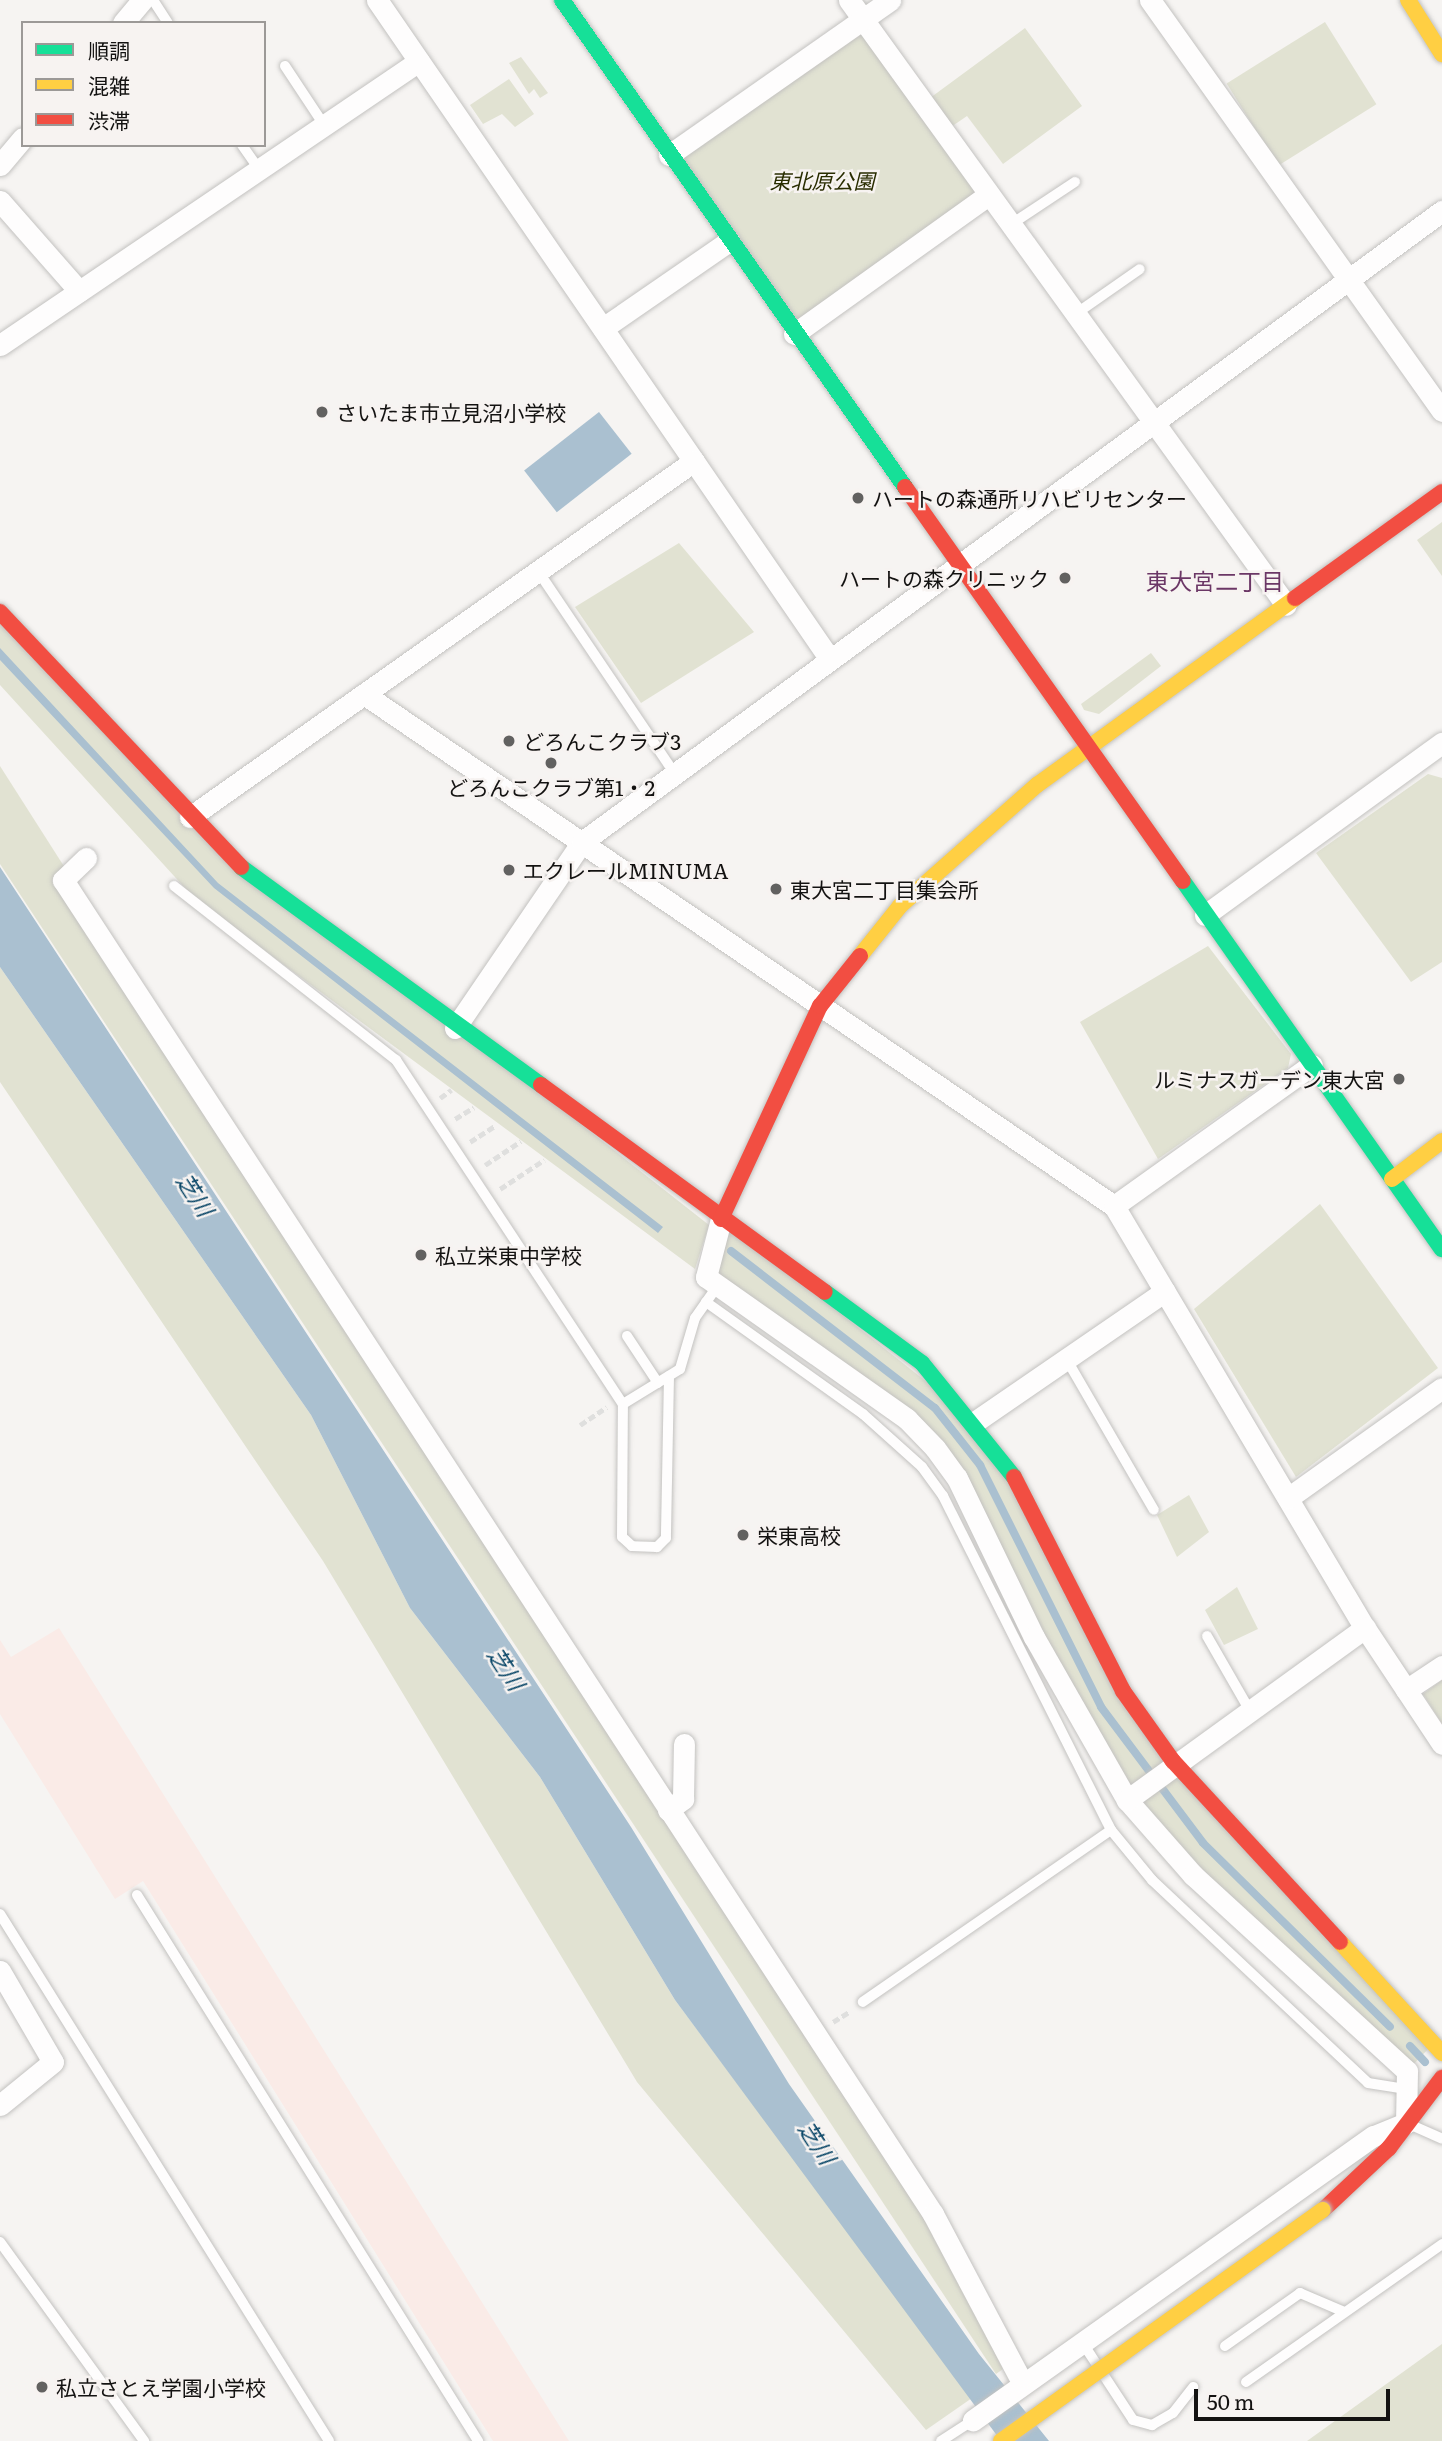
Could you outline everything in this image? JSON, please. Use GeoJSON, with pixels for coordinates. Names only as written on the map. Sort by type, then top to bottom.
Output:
{"type":"FeatureCollection","features":[{"type":"Feature","properties":{"kind":"street"},"geometry":{"type":"LineString","coordinates":[[124,21],[142,0]]}},
{"type":"Feature","properties":{"kind":"street"},"geometry":{"type":"LineString","coordinates":[[377,0],[829,658]]}},
{"type":"Feature","properties":{"kind":"street"},"geometry":{"type":"LineString","coordinates":[[562,0],[957,566],[1442,1249]]}},
{"type":"Feature","properties":{"kind":"street"},"geometry":{"type":"LineString","coordinates":[[849,0],[1152,424],[1286,605]]}},
{"type":"Feature","properties":{"kind":"street"},"geometry":{"type":"LineString","coordinates":[[668,155],[890,0]]}},
{"type":"Feature","properties":{"kind":"street"},"geometry":{"type":"LineString","coordinates":[[1150,0],[1442,411]]}},
{"type":"Feature","properties":{"kind":"street"},"geometry":{"type":"LineString","coordinates":[[1408,0],[1442,54]]}},
{"type":"Feature","properties":{"kind":"street"},"geometry":{"type":"LineString","coordinates":[[0,345],[419,61]]}},
{"type":"Feature","properties":{"kind":"street"},"geometry":{"type":"LineString","coordinates":[[0,165],[21,140]]}},
{"type":"Feature","properties":{"kind":"street"},"geometry":{"type":"LineString","coordinates":[[794,334],[988,195]]}},
{"type":"Feature","properties":{"kind":"street"},"geometry":{"type":"LineString","coordinates":[[0,201],[79,291]]}},
{"type":"Feature","properties":{"kind":"street"},"geometry":{"type":"LineString","coordinates":[[455,1028],[582,842],[829,658],[1442,212]]}},
{"type":"Feature","properties":{"kind":"street"},"geometry":{"type":"LineString","coordinates":[[603,328],[729,241]]}},
{"type":"Feature","properties":{"kind":"street"},"geometry":{"type":"LineString","coordinates":[[190,817],[694,461]]}},
{"type":"Feature","properties":{"kind":"street"},"geometry":{"type":"LineString","coordinates":[[1406,2123],[1407,2071],[1193,1875],[1127,1800],[1034,1637],[957,1478],[935,1448],[907,1419],[712,1294],[706,1277],[721,1219],[820,1006],[900,906],[949,858],[1088,751],[1442,492]]}},
{"type":"Feature","properties":{"kind":"street"},"geometry":{"type":"LineString","coordinates":[[0,612],[190,817],[255,878],[455,1028],[922,1363],[976,1421],[1020,1486],[1124,1691],[1166,1767],[1442,2053]]}},
{"type":"Feature","properties":{"kind":"street"},"geometry":{"type":"LineString","coordinates":[[364,694],[1114,1206],[1365,1628],[1442,1744]]}},
{"type":"Feature","properties":{"kind":"street"},"geometry":{"type":"LineString","coordinates":[[1205,915],[1440,750]]}},
{"type":"Feature","properties":{"kind":"street"},"geometry":{"type":"LineString","coordinates":[[86,858],[63,880],[933,2214],[1020,2386]]}},
{"type":"Feature","properties":{"kind":"street"},"geometry":{"type":"LineString","coordinates":[[1114,1206],[1312,1065]]}},
{"type":"Feature","properties":{"kind":"street"},"geometry":{"type":"LineString","coordinates":[[1392,1179],[1442,1141]]}},
{"type":"Feature","properties":{"kind":"street"},"geometry":{"type":"LineString","coordinates":[[976,1421],[1165,1291]]}},
{"type":"Feature","properties":{"kind":"street"},"geometry":{"type":"LineString","coordinates":[[1287,1498],[1442,1388]]}},
{"type":"Feature","properties":{"kind":"street"},"geometry":{"type":"LineString","coordinates":[[1127,1800],[1166,1767],[1365,1628]]}},
{"type":"Feature","properties":{"kind":"street"},"geometry":{"type":"LineString","coordinates":[[1406,1690],[1442,1666]]}},
{"type":"Feature","properties":{"kind":"street"},"geometry":{"type":"LineString","coordinates":[[668,1810],[683,1798],[684,1744]]}},
{"type":"Feature","properties":{"kind":"street"},"geometry":{"type":"LineString","coordinates":[[0,1971],[53,2062],[0,2105]]}},
{"type":"Feature","properties":{"kind":"street"},"geometry":{"type":"LineString","coordinates":[[1002,2441],[1354,2185],[1437,2084]]}},
{"type":"Feature","properties":{"kind":"street"},"geometry":{"type":"LineString","coordinates":[[972,2420],[1373,2136],[1406,2123]]}},
{"type":"Feature","properties":{"kind":"lane"},"geometry":{"type":"LineString","coordinates":[[153,0],[167,21]]}},
{"type":"Feature","properties":{"kind":"lane"},"geometry":{"type":"LineString","coordinates":[[285,66],[324,125]]}},
{"type":"Feature","properties":{"kind":"lane"},"geometry":{"type":"LineString","coordinates":[[243,147],[259,169]]}},
{"type":"Feature","properties":{"kind":"lane"},"geometry":{"type":"LineString","coordinates":[[1010,225],[1075,182]]}},
{"type":"Feature","properties":{"kind":"lane"},"geometry":{"type":"LineString","coordinates":[[1074,315],[1140,269]]}},
{"type":"Feature","properties":{"kind":"lane"},"geometry":{"type":"LineString","coordinates":[[538,571],[675,774]]}},
{"type":"Feature","properties":{"kind":"lane"},"geometry":{"type":"LineString","coordinates":[[174,886],[396,1060],[621,1401],[622,1537],[632,1546],[657,1547],[666,1538],[669,1376]]}},
{"type":"Feature","properties":{"kind":"lane"},"geometry":{"type":"LineString","coordinates":[[621,1401],[680,1369],[712,1294],[863,1414],[922,1467],[1111,1830],[1152,1880],[1368,2084],[1407,2089]]}},
{"type":"Feature","properties":{"kind":"lane"},"geometry":{"type":"LineString","coordinates":[[627,1336],[657,1383]]}},
{"type":"Feature","properties":{"kind":"lane"},"geometry":{"type":"LineString","coordinates":[[1067,1360],[1154,1510]]}},
{"type":"Feature","properties":{"kind":"lane"},"geometry":{"type":"LineString","coordinates":[[1208,1636],[1249,1709]]}},
{"type":"Feature","properties":{"kind":"lane"},"geometry":{"type":"LineString","coordinates":[[1106,1817],[1127,1800]]}},
{"type":"Feature","properties":{"kind":"lane"},"geometry":{"type":"LineString","coordinates":[[863,2002],[1111,1830]]}},
{"type":"Feature","properties":{"kind":"lane"},"geometry":{"type":"LineString","coordinates":[[137,1895],[478,2441]]}},
{"type":"Feature","properties":{"kind":"lane"},"geometry":{"type":"LineString","coordinates":[[0,1914],[329,2441]]}},
{"type":"Feature","properties":{"kind":"lane"},"geometry":{"type":"LineString","coordinates":[[1406,2123],[1442,2139]]}},
{"type":"Feature","properties":{"kind":"lane"},"geometry":{"type":"LineString","coordinates":[[0,2242],[144,2441]]}},
{"type":"Feature","properties":{"kind":"lane"},"geometry":{"type":"LineString","coordinates":[[1246,2382],[1342,2311],[1442,2244]]}},
{"type":"Feature","properties":{"kind":"lane"},"geometry":{"type":"LineString","coordinates":[[1225,2346],[1300,2293],[1342,2311]]}},
{"type":"Feature","properties":{"kind":"lane"},"geometry":{"type":"LineString","coordinates":[[1082,2342],[1133,2420],[1152,2425],[1173,2413],[1193,2387]]}},
{"type":"Feature","properties":{"kind":"lane"},"geometry":{"type":"LineString","coordinates":[[941,2441],[972,2420]]}},
{"type":"Feature","properties":{"kind":"path"},"geometry":{"type":"LineString","coordinates":[[457,1150],[496,1125]]}},
{"type":"Feature","properties":{"kind":"path"},"geometry":{"type":"LineString","coordinates":[[472,1173],[521,1141]]}},
{"type":"Feature","properties":{"kind":"path"},"geometry":{"type":"LineString","coordinates":[[488,1197],[544,1160]]}},
{"type":"Feature","properties":{"kind":"path"},"geometry":{"type":"LineString","coordinates":[[580,1425],[621,1401]]}},
{"type":"Feature","properties":{"kind":"path"},"geometry":{"type":"LineString","coordinates":[[815,2035],[863,2002]]}},
{"type":"Feature","properties":{"kind":"shaded area"},"geometry":{"type":"Polygon","coordinates":[[[59,1628],[569,2441],[493,2441],[143,1881],[115,1899],[0,1714],[0,1640],[11,1657],[59,1628]]]}},
{"type":"Feature","properties":{"kind":"green space","name":"東北原公園"},"geometry":{"type":"Polygon","coordinates":[[[863,19],[987,196],[793,332],[669,155],[863,19]]]}},
{"type":"Feature","properties":{"kind":"green space"},"geometry":{"type":"Polygon","coordinates":[[[1325,22],[1376,104],[1278,166],[1227,83],[1325,22]]]}},
{"type":"Feature","properties":{"kind":"green space"},"geometry":{"type":"Polygon","coordinates":[[[1025,28],[1082,106],[1003,164],[967,116],[951,127],[930,98],[1025,28]]]}},
{"type":"Feature","properties":{"kind":"green space"},"geometry":{"type":"Polygon","coordinates":[[[521,57],[548,93],[540,98],[534,89],[529,94],[509,63],[521,57]]]}},
{"type":"Feature","properties":{"kind":"green space"},"geometry":{"type":"Polygon","coordinates":[[[509,79],[534,114],[515,127],[502,114],[483,124],[470,105],[509,79]]]}},
{"type":"Feature","properties":{"kind":"green space"},"geometry":{"type":"Polygon","coordinates":[[[1442,522],[1442,576],[1417,540],[1442,522]]]}},
{"type":"Feature","properties":{"kind":"green space"},"geometry":{"type":"Polygon","coordinates":[[[679,543],[754,632],[641,703],[575,607],[679,543]]]}},
{"type":"Feature","properties":{"kind":"green space"},"geometry":{"type":"Polygon","coordinates":[[[0,612],[190,817],[709,1225],[695,1269],[195,899],[0,685],[0,612]]]}},
{"type":"Feature","properties":{"kind":"green space"},"geometry":{"type":"Polygon","coordinates":[[[1151,653],[1161,666],[1099,714],[1084,710],[1081,704],[1151,653]]]}},
{"type":"Feature","properties":{"kind":"green space"},"geometry":{"type":"Polygon","coordinates":[[[0,766],[937,2235],[1003,2369],[996,2374],[0,864],[0,766]]]}},
{"type":"Feature","properties":{"kind":"green space"},"geometry":{"type":"Polygon","coordinates":[[[1428,774],[1442,778],[1442,962],[1411,982],[1316,853],[1428,774]]]}},
{"type":"Feature","properties":{"kind":"green space"},"geometry":{"type":"Polygon","coordinates":[[[1208,946],[1291,1054],[1288,1068],[1158,1159],[1080,1022],[1208,946]]]}},
{"type":"Feature","properties":{"kind":"green space"},"geometry":{"type":"Polygon","coordinates":[[[0,967],[311,1415],[410,1608],[540,1777],[675,2000],[972,2398],[926,2430],[637,2082],[323,1561],[0,1082],[0,967]]]}},
{"type":"Feature","properties":{"kind":"green space"},"geometry":{"type":"Polygon","coordinates":[[[1320,1204],[1438,1368],[1296,1477],[1194,1309],[1320,1204]]]}},
{"type":"Feature","properties":{"kind":"green space"},"geometry":{"type":"Polygon","coordinates":[[[721,1219],[976,1421],[1123,1691],[1433,2044],[1407,2071],[1127,1800],[935,1448],[706,1277],[721,1219]]]}},
{"type":"Feature","properties":{"kind":"green space"},"geometry":{"type":"Polygon","coordinates":[[[1189,1495],[1209,1532],[1177,1557],[1157,1515],[1189,1495]]]}},
{"type":"Feature","properties":{"kind":"green space"},"geometry":{"type":"Polygon","coordinates":[[[1237,1587],[1258,1629],[1224,1645],[1205,1610],[1237,1587]]]}},
{"type":"Feature","properties":{"kind":"green space"},"geometry":{"type":"Polygon","coordinates":[[[1442,1680],[1442,1724],[1423,1694],[1442,1680]]]}},
{"type":"Feature","properties":{"kind":"green space"},"geometry":{"type":"Polygon","coordinates":[[[1442,2344],[1442,2441],[1307,2441],[1442,2344]]]}},
{"type":"Feature","properties":{"kind":"water"},"geometry":{"type":"Polygon","coordinates":[[[599,412],[632,454],[557,512],[524,470],[599,412]]]}},
{"type":"Feature","properties":{"kind":"water"},"geometry":{"type":"Polygon","coordinates":[[[0,648],[218,883],[663,1227],[658,1233],[214,888],[0,660],[0,648]]]}},
{"type":"Feature","properties":{"kind":"water","name":"芝川"},"geometry":{"type":"Polygon","coordinates":[[[0,867],[631,1827],[789,2084],[979,2354],[1049,2441],[1001,2441],[675,2000],[540,1777],[410,1608],[311,1415],[0,967],[0,867]]]}},
{"type":"Feature","properties":{"kind":"waterway"},"geometry":{"type":"LineString","coordinates":[[731,1251],[935,1408],[980,1465],[1101,1707],[1203,1843],[1390,2027]]}},
{"type":"Feature","properties":{"kind":"waterway"},"geometry":{"type":"LineString","coordinates":[[1410,2046],[1425,2062]]}},
{"type":"Feature","properties":{"kind":"traffic: fast"},"geometry":{"type":"LineString","coordinates":[[562,0],[905,487]]}},
{"type":"Feature","properties":{"kind":"traffic: fast"},"geometry":{"type":"LineString","coordinates":[[241,867],[541,1085]]}},
{"type":"Feature","properties":{"kind":"traffic: fast"},"geometry":{"type":"LineString","coordinates":[[1183,881],[1442,1249]]}},
{"type":"Feature","properties":{"kind":"traffic: fast"},"geometry":{"type":"LineString","coordinates":[[825,1292],[922,1363],[1014,1477]]}},
{"type":"Feature","properties":{"kind":"traffic: slow"},"geometry":{"type":"LineString","coordinates":[[1408,0],[1442,54]]}},
{"type":"Feature","properties":{"kind":"traffic: slow"},"geometry":{"type":"LineString","coordinates":[[860,956],[900,906],[1037,785],[1295,598]]}},
{"type":"Feature","properties":{"kind":"traffic: slow"},"geometry":{"type":"LineString","coordinates":[[1392,1179],[1442,1141]]}},
{"type":"Feature","properties":{"kind":"traffic: slow"},"geometry":{"type":"LineString","coordinates":[[1340,1942],[1442,2053]]}},
{"type":"Feature","properties":{"kind":"traffic: slow"},"geometry":{"type":"LineString","coordinates":[[1001,2441],[1323,2210]]}},
{"type":"Feature","properties":{"kind":"traffic: jam"},"geometry":{"type":"LineString","coordinates":[[905,487],[1183,881]]}},
{"type":"Feature","properties":{"kind":"traffic: jam"},"geometry":{"type":"LineString","coordinates":[[1295,598],[1442,492]]}},
{"type":"Feature","properties":{"kind":"traffic: jam"},"geometry":{"type":"LineString","coordinates":[[0,612],[241,867]]}},
{"type":"Feature","properties":{"kind":"traffic: jam"},"geometry":{"type":"LineString","coordinates":[[721,1219],[820,1006],[860,956]]}},
{"type":"Feature","properties":{"kind":"traffic: jam"},"geometry":{"type":"LineString","coordinates":[[541,1085],[825,1292]]}},
{"type":"Feature","properties":{"kind":"traffic: jam"},"geometry":{"type":"LineString","coordinates":[[1014,1477],[1123,1691],[1173,1761],[1340,1942]]}},
{"type":"Feature","properties":{"kind":"traffic: jam"},"geometry":{"type":"LineString","coordinates":[[1323,2210],[1389,2148],[1442,2078]]}},
{"type":"Feature","properties":{"kind":"place","name":"さいたま市立見沼小学校"},"geometry":{"type":"Point","coordinates":[322,412]}},
{"type":"Feature","properties":{"kind":"place","name":"ハートの森通所リハビリセンター"},"geometry":{"type":"Point","coordinates":[858,498]}},
{"type":"Feature","properties":{"kind":"place","name":"ハートの森クリニック"},"geometry":{"type":"Point","coordinates":[1065,578]}},
{"type":"Feature","properties":{"kind":"place","name":"どろんこクラブ3"},"geometry":{"type":"Point","coordinates":[509,741]}},
{"type":"Feature","properties":{"kind":"place","name":"どろんこクラブ第1・2"},"geometry":{"type":"Point","coordinates":[551,763]}},
{"type":"Feature","properties":{"kind":"place","name":"エクレールMINUMA"},"geometry":{"type":"Point","coordinates":[509,870]}},
{"type":"Feature","properties":{"kind":"place","name":"東大宮二丁目集会所"},"geometry":{"type":"Point","coordinates":[776,889]}},
{"type":"Feature","properties":{"kind":"place","name":"ルミナスガーデン東大宮"},"geometry":{"type":"Point","coordinates":[1399,1079]}},
{"type":"Feature","properties":{"kind":"place","name":"私立栄東中学校"},"geometry":{"type":"Point","coordinates":[421,1255]}},
{"type":"Feature","properties":{"kind":"place","name":"栄東高校"},"geometry":{"type":"Point","coordinates":[743,1535]}},
{"type":"Feature","properties":{"kind":"place","name":"私立さとえ学園小学校"},"geometry":{"type":"Point","coordinates":[42,2387]}},
{"type":"Feature","properties":{"kind":"district","name":"東大宮二丁目"},"geometry":{"type":"Point","coordinates":[1215,580]}}]}
